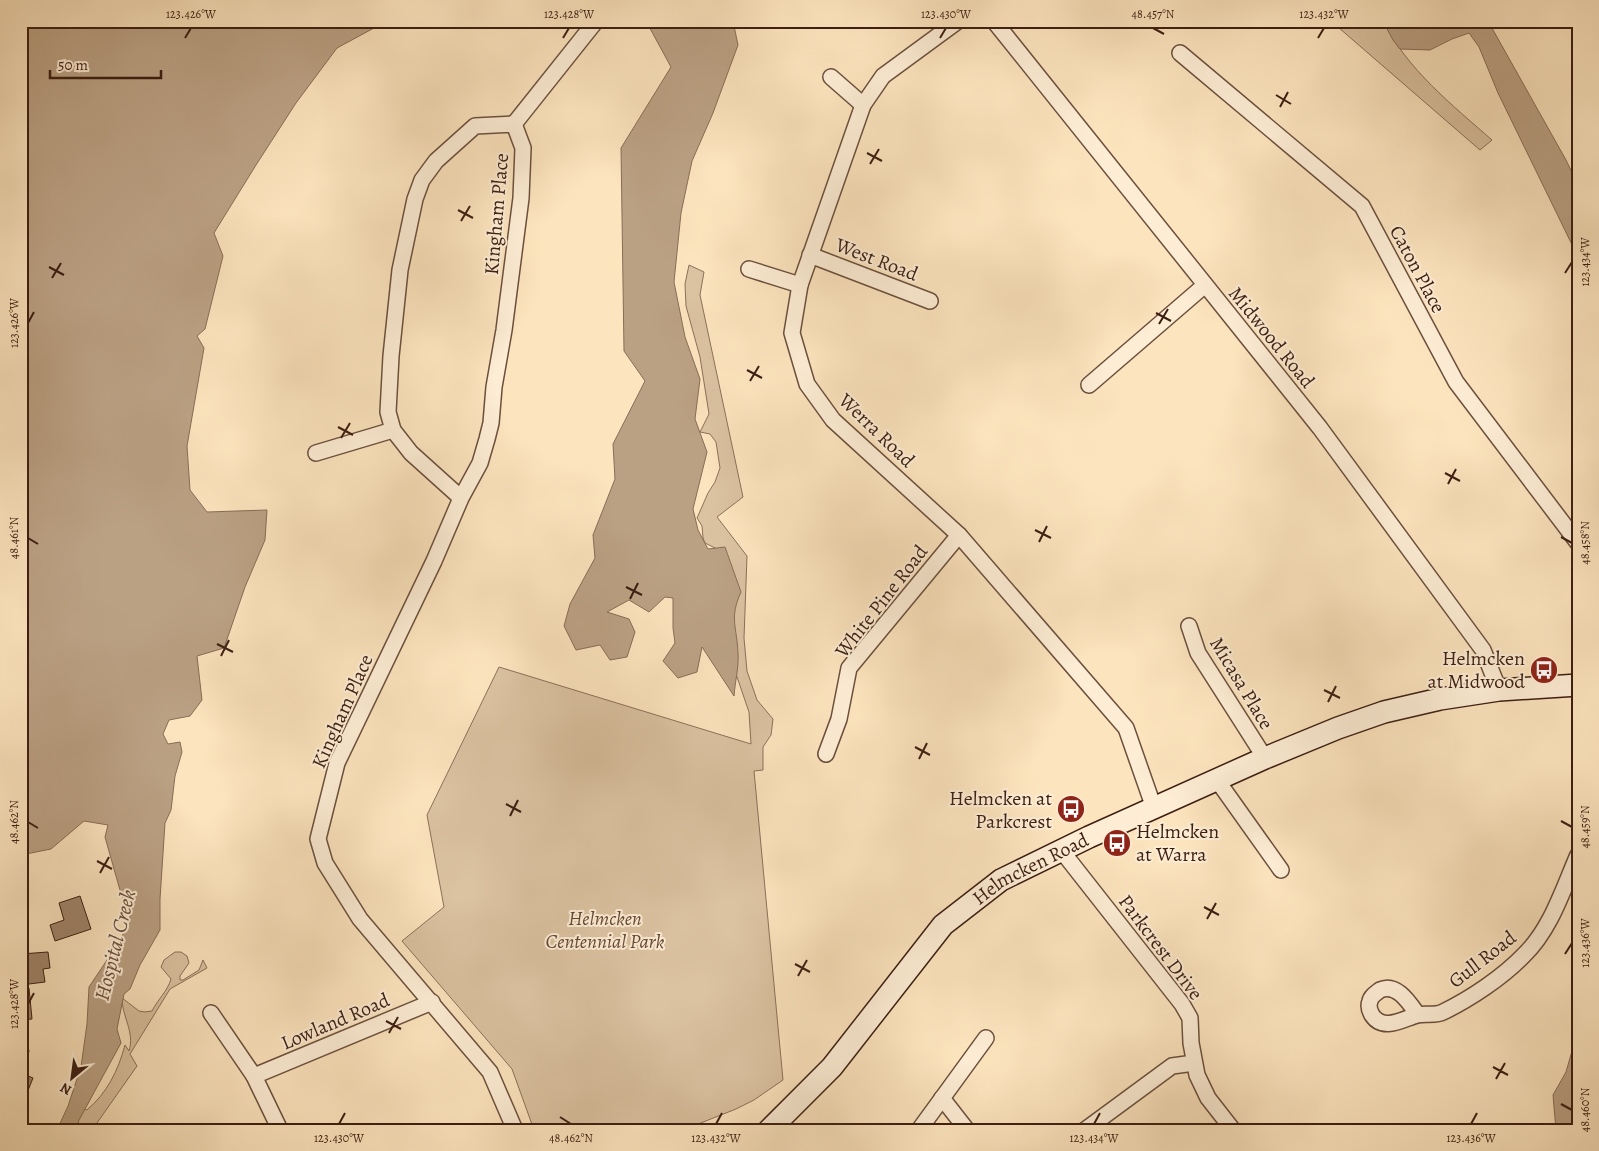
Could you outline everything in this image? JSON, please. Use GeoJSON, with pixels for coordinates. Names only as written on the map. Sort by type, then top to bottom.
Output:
{"type":"FeatureCollection","features":[{"type":"Feature","properties":{"kind":"main road","name":"Helmcken Road"},"geometry":{"type":"LineString","coordinates":[[769,1130],[832,1067],[943,925],[1001,880],[1061,850],[1265,758],[1338,728],[1384,712],[1440,699],[1499,690],[1578,685]]}},
{"type":"Feature","properties":{"kind":"street"},"geometry":{"type":"LineString","coordinates":[[514,124],[596,21]]}},
{"type":"Feature","properties":{"kind":"street","name":"Werra Road"},"geometry":{"type":"LineString","coordinates":[[958,21],[883,76],[863,105],[800,285],[792,334],[807,384],[833,420],[959,535],[1126,728],[1154,808]]}},
{"type":"Feature","properties":{"kind":"street","name":"Midwood Road"},"geometry":{"type":"LineString","coordinates":[[994,21],[1320,428],[1483,650],[1499,690]]}},
{"type":"Feature","properties":{"kind":"street","name":"Caton Place"},"geometry":{"type":"LineString","coordinates":[[1180,53],[1362,206],[1456,382],[1578,543]]}},
{"type":"Feature","properties":{"kind":"street"},"geometry":{"type":"LineString","coordinates":[[831,77],[863,105]]}},
{"type":"Feature","properties":{"kind":"street","name":"Kingham Place"},"geometry":{"type":"LineString","coordinates":[[461,498],[411,453],[393,430],[388,412],[391,356],[400,270],[415,199],[422,180],[436,161],[475,126],[514,124],[522,148],[521,198],[504,330],[494,387],[491,423],[480,463],[461,498],[434,561],[337,763],[318,839],[325,863],[360,919],[490,1072],[515,1130]]}},
{"type":"Feature","properties":{"kind":"street","name":"West Road"},"geometry":{"type":"LineString","coordinates":[[810,255],[930,301]]}},
{"type":"Feature","properties":{"kind":"street"},"geometry":{"type":"LineString","coordinates":[[749,269],[800,285]]}},
{"type":"Feature","properties":{"kind":"street"},"geometry":{"type":"LineString","coordinates":[[1089,385],[1205,285]]}},
{"type":"Feature","properties":{"kind":"street"},"geometry":{"type":"LineString","coordinates":[[316,453],[393,430]]}},
{"type":"Feature","properties":{"kind":"street","name":"White Pine Road"},"geometry":{"type":"LineString","coordinates":[[826,754],[839,719],[849,668],[959,535]]}},
{"type":"Feature","properties":{"kind":"street","name":"Micasa Place"},"geometry":{"type":"LineString","coordinates":[[1189,626],[1198,653],[1265,758]]}},
{"type":"Feature","properties":{"kind":"street"},"geometry":{"type":"LineString","coordinates":[[1217,780],[1281,870]]}},
{"type":"Feature","properties":{"kind":"street","name":"Parkcrest Drive"},"geometry":{"type":"LineString","coordinates":[[1061,850],[1182,1004],[1190,1018],[1194,1063],[1197,1075],[1208,1098],[1233,1130]]}},
{"type":"Feature","properties":{"kind":"street","name":"Gull Road"},"geometry":{"type":"LineString","coordinates":[[1418,1015],[1441,1014],[1481,990],[1525,955],[1550,921],[1578,855]]}},
{"type":"Feature","properties":{"kind":"street","name":"Lowland Road"},"geometry":{"type":"LineString","coordinates":[[254,1076],[432,1002]]}},
{"type":"Feature","properties":{"kind":"street"},"geometry":{"type":"LineString","coordinates":[[211,1013],[254,1076],[280,1130]]}},
{"type":"Feature","properties":{"kind":"street"},"geometry":{"type":"LineString","coordinates":[[919,1130],[986,1038]]}},
{"type":"Feature","properties":{"kind":"street"},"geometry":{"type":"LineString","coordinates":[[1085,1130],[1172,1066],[1194,1063]]}},
{"type":"Feature","properties":{"kind":"street"},"geometry":{"type":"LineString","coordinates":[[942,1098],[967,1130]]}},
{"type":"Feature","properties":{"kind":"green space"},"geometry":{"type":"Polygon","coordinates":[[[1331,21],[1383,21],[1417,71],[1446,100],[1492,140],[1480,150],[1331,21]]]}},
{"type":"Feature","properties":{"kind":"green space","name":"Helmcken Centennial Park"},"geometry":{"type":"Polygon","coordinates":[[[689,265],[704,272],[700,295],[743,497],[717,517],[747,556],[744,638],[747,671],[757,700],[773,719],[771,735],[763,747],[763,770],[754,771],[783,1080],[754,1100],[736,1109],[683,1130],[534,1130],[512,1069],[402,941],[444,907],[427,815],[499,667],[751,744],[749,712],[736,674],[717,549],[705,543],[702,526],[697,518],[720,468],[716,442],[710,434],[700,432],[709,414],[700,357],[686,306],[685,284],[689,265]]]}},
{"type":"Feature","properties":{"kind":"green space"},"geometry":{"type":"Polygon","coordinates":[[[175,952],[181,952],[187,956],[189,963],[180,976],[180,980],[199,970],[203,960],[207,968],[170,989],[130,1054],[137,1066],[92,1130],[68,1130],[83,1109],[87,1110],[106,1089],[119,1064],[125,1045],[129,1051],[130,1037],[122,998],[139,1011],[152,1011],[171,979],[161,967],[164,960],[175,952]]]}},
{"type":"Feature","properties":{"kind":"shaded area"},"geometry":{"type":"Polygon","coordinates":[[[21,21],[387,21],[337,48],[296,103],[214,233],[223,256],[205,329],[197,336],[204,348],[187,446],[190,490],[207,512],[267,510],[265,540],[245,587],[224,648],[197,656],[202,700],[190,716],[169,720],[163,734],[168,744],[180,742],[182,752],[175,776],[171,810],[165,823],[160,930],[140,965],[130,989],[124,994],[117,1029],[121,1043],[79,1120],[76,1130],[57,1130],[68,1106],[81,1067],[87,1024],[89,987],[121,939],[132,912],[122,897],[105,837],[108,825],[84,821],[51,849],[21,855],[21,21]]]}},
{"type":"Feature","properties":{"kind":"shaded area"},"geometry":{"type":"Polygon","coordinates":[[[646,21],[733,21],[738,45],[713,113],[692,161],[681,213],[674,282],[685,337],[700,379],[695,419],[707,452],[693,509],[698,530],[708,549],[725,547],[741,592],[735,609],[738,658],[734,696],[702,647],[697,672],[678,678],[663,661],[675,643],[673,598],[665,597],[649,612],[629,600],[607,612],[629,619],[635,632],[627,657],[610,660],[600,645],[576,650],[564,626],[570,604],[595,558],[593,535],[615,479],[613,444],[645,381],[624,351],[621,148],[671,67],[646,21]]]}},
{"type":"Feature","properties":{"kind":"shaded area"},"geometry":{"type":"Polygon","coordinates":[[[1383,21],[1488,21],[1566,160],[1578,185],[1578,257],[1498,93],[1479,47],[1469,33],[1430,50],[1400,49],[1383,21]]]}},
{"type":"Feature","properties":{"kind":"shaded area"},"geometry":{"type":"Polygon","coordinates":[[[1578,1030],[1578,1130],[1556,1130],[1553,1095],[1566,1072],[1578,1030]]]}},
{"type":"Feature","properties":{"kind":"building"},"geometry":{"type":"Polygon","coordinates":[[[80,896],[91,929],[55,941],[50,925],[64,920],[59,903],[80,896]]]}},
{"type":"Feature","properties":{"kind":"building"},"geometry":{"type":"Polygon","coordinates":[[[48,952],[50,968],[43,969],[45,982],[21,985],[21,954],[48,952]]]}},
{"type":"Feature","properties":{"kind":"building"},"geometry":{"type":"Polygon","coordinates":[[[29,988],[32,1019],[21,1020],[21,989],[29,988]]]}},
{"type":"Feature","properties":{"kind":"building"},"geometry":{"type":"Polygon","coordinates":[[[21,1027],[25,1027],[29,1052],[21,1053],[21,1027]]]}},
{"type":"Feature","properties":{"kind":"building"},"geometry":{"type":"Polygon","coordinates":[[[21,1073],[33,1078],[25,1098],[21,1096],[21,1073]]]}},
{"type":"Feature","properties":{"kind":"building"},"geometry":{"type":"Polygon","coordinates":[[[21,1113],[26,1114],[24,1130],[21,1130],[21,1113]]]}},
{"type":"Feature","properties":{"kind":"place","name":"Helmcken at Midwood"},"geometry":{"type":"Point","coordinates":[1544,670]}},
{"type":"Feature","properties":{"kind":"place","name":"Helmcken at Parkcrest"},"geometry":{"type":"Point","coordinates":[1071,809]}},
{"type":"Feature","properties":{"kind":"place","name":"Helmcken at Warra"},"geometry":{"type":"Point","coordinates":[1117,843]}},
{"type":"Feature","properties":{"kind":"water label","name":"Hospital Creek"},"geometry":{"type":"Point","coordinates":[115,945]}}]}
